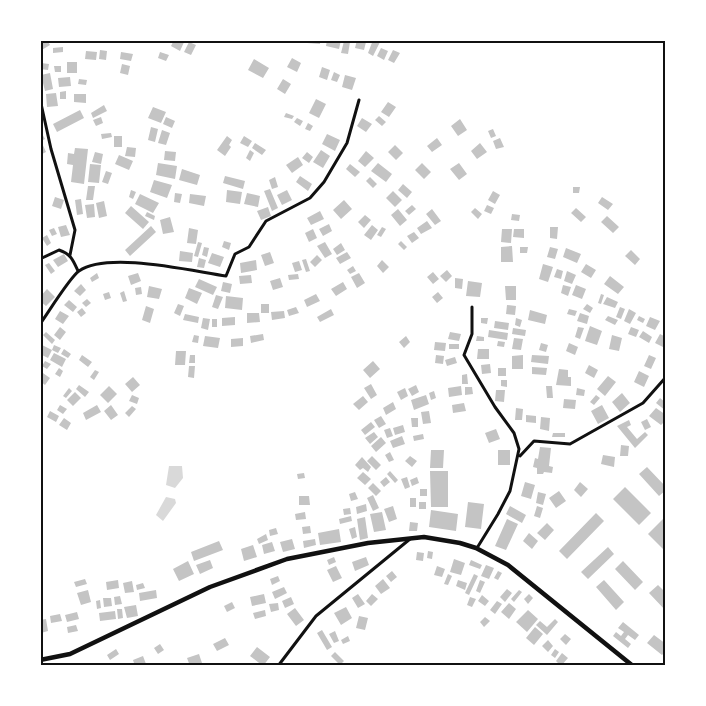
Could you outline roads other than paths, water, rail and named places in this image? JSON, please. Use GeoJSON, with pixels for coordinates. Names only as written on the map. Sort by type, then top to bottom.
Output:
{"type":"FeatureCollection","features":[{"type":"Feature","properties":{"kind":"main road"},"geometry":{"type":"LineString","coordinates":[[40,660],[70,654],[210,586],[287,559],[368,543],[412,538],[444,540],[476,549],[508,565],[633,666]]}},
{"type":"Feature","properties":{"kind":"street"},"geometry":{"type":"LineString","coordinates":[[40,99],[51,149],[75,230],[70,255],[78,271]]}},
{"type":"Feature","properties":{"kind":"street"},"geometry":{"type":"LineString","coordinates":[[40,324],[78,271],[102,264],[144,263],[226,276],[235,254],[249,247],[266,221],[310,198],[324,182],[347,144],[359,100]]}},
{"type":"Feature","properties":{"kind":"street"},"geometry":{"type":"LineString","coordinates":[[40,259],[59,250],[70,255]]}},
{"type":"Feature","properties":{"kind":"street"},"geometry":{"type":"LineString","coordinates":[[472,307],[472,334],[464,355],[495,407],[514,432],[519,458],[510,491],[476,549]]}},
{"type":"Feature","properties":{"kind":"street"},"geometry":{"type":"LineString","coordinates":[[519,458],[534,441],[570,444],[608,424],[644,404],[666,377]]}},
{"type":"Feature","properties":{"kind":"street"},"geometry":{"type":"LineString","coordinates":[[278,666],[316,616],[412,538]]}}]}
